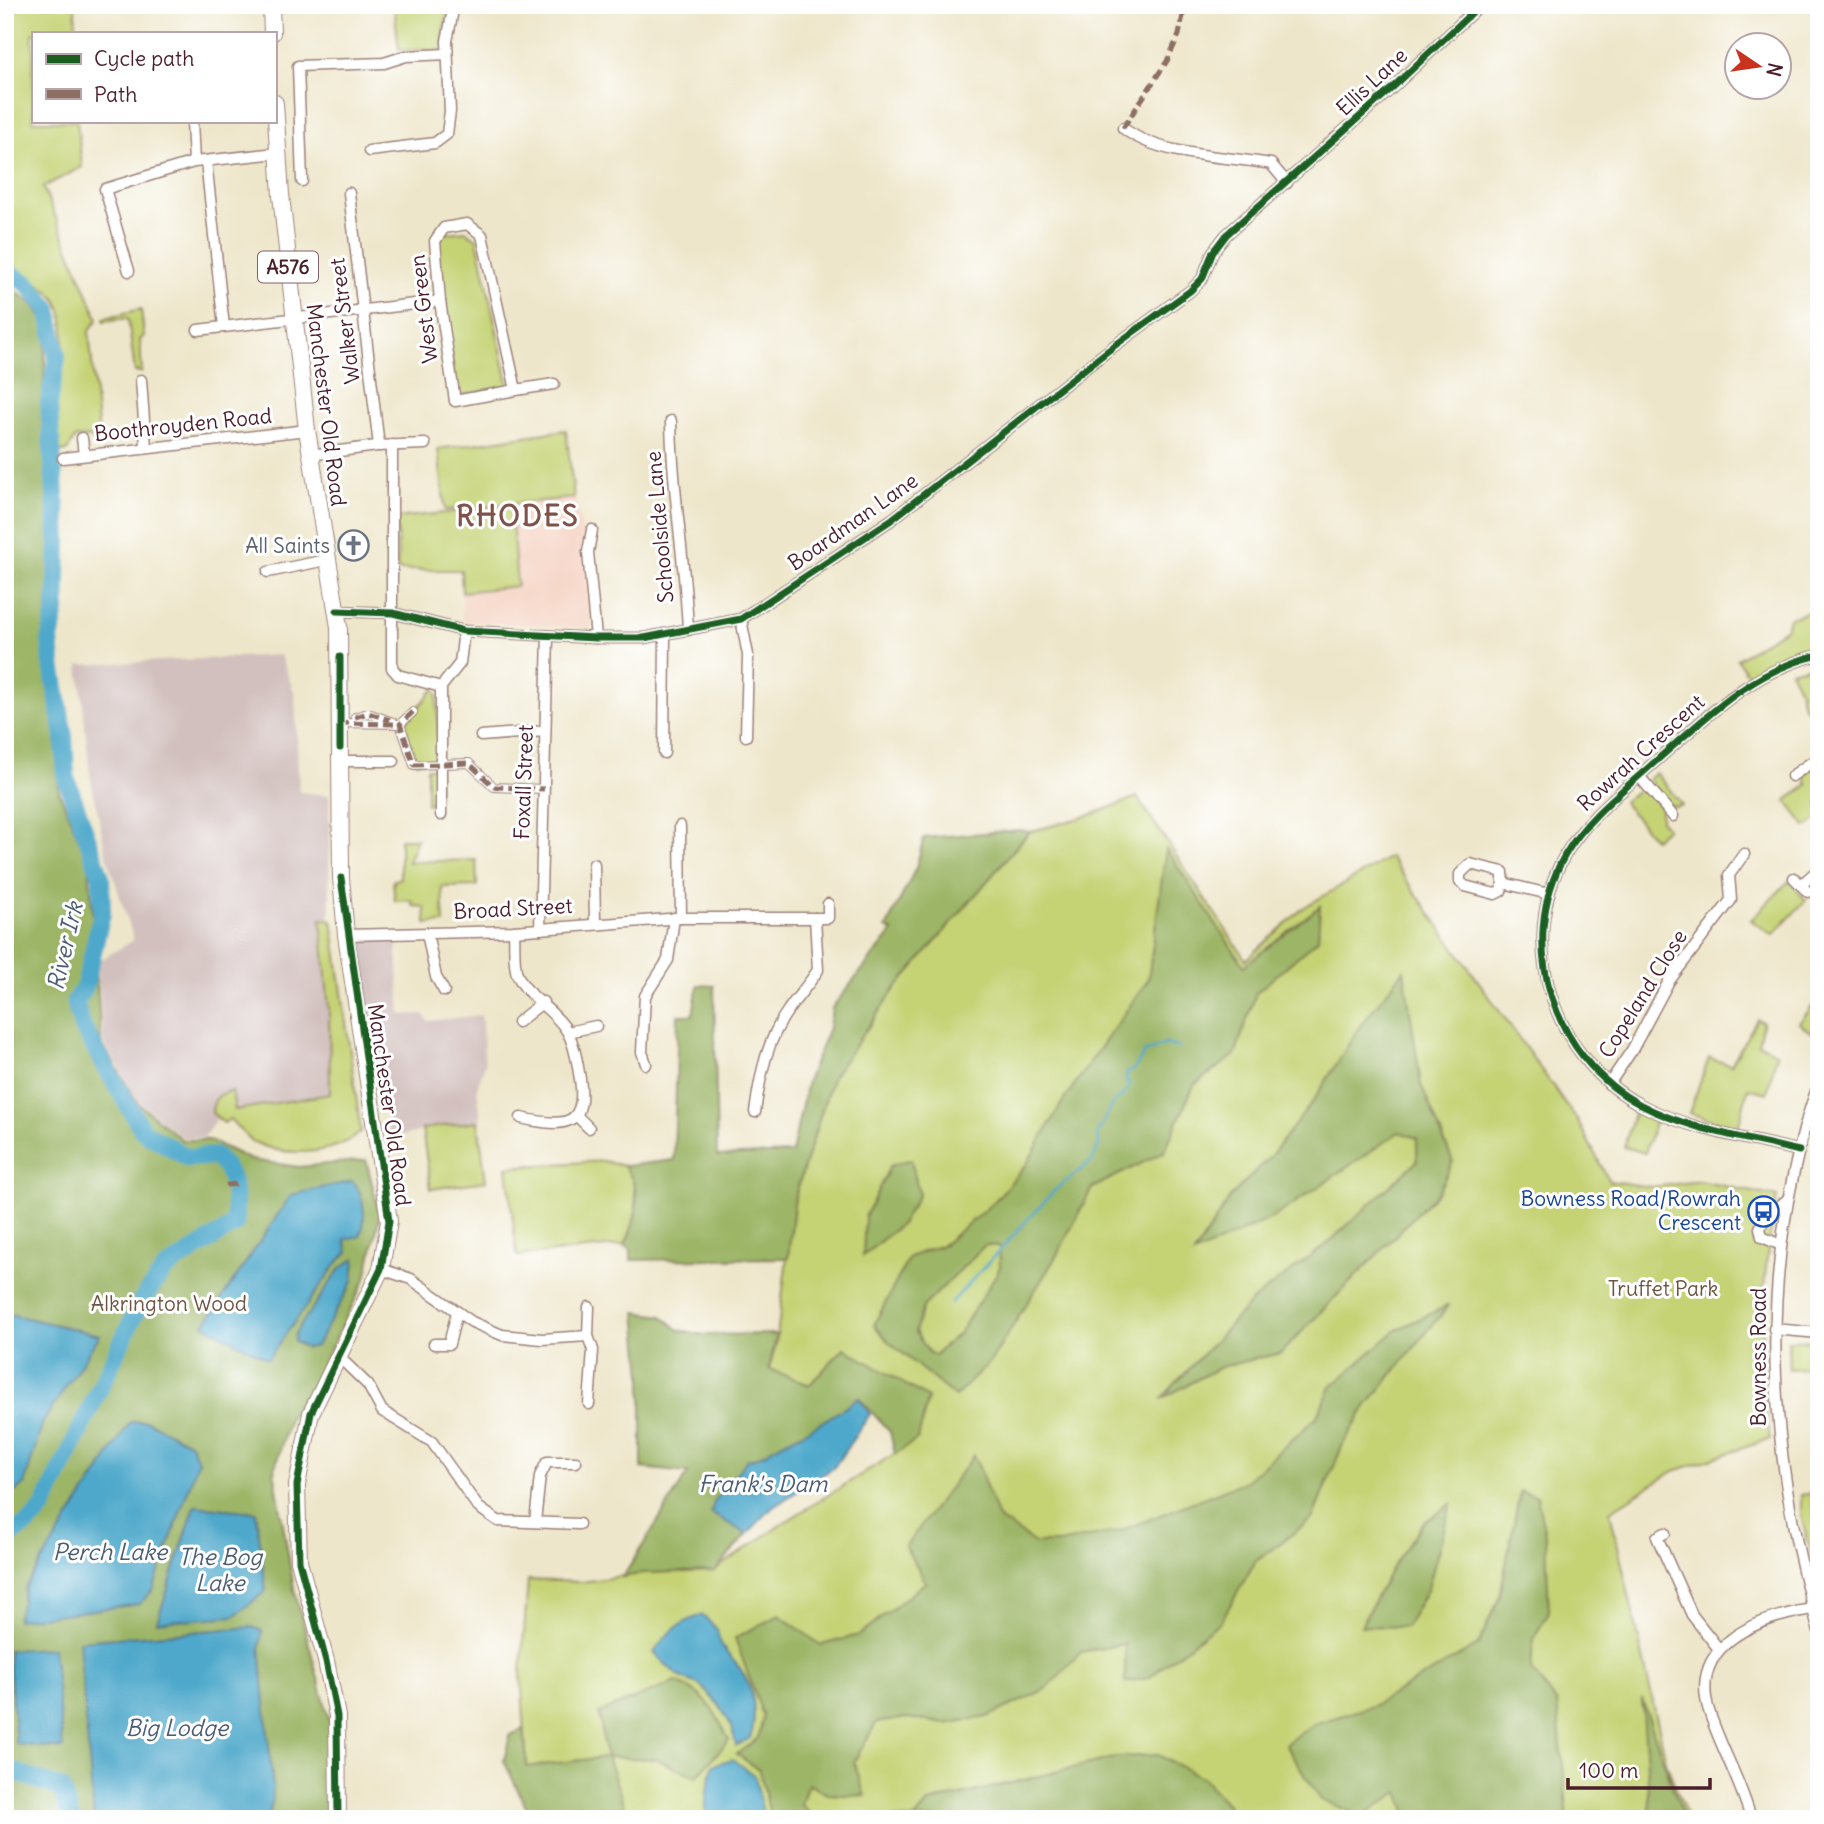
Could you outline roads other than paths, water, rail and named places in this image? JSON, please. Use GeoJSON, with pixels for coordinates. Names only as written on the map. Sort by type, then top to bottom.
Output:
{"type":"FeatureCollection","features":[{"type":"Feature","properties":{"kind":"main road"},"geometry":{"type":"LineString","coordinates":[[271,5],[272,32]]}},
{"type":"Feature","properties":{"kind":"main road","name":"Manchester Old Road"},"geometry":{"type":"LineString","coordinates":[[276,122],[310,455],[326,560],[337,611],[340,643],[341,878],[346,935],[387,1208],[388,1234],[381,1269],[320,1390],[308,1426],[296,1485],[295,1524],[299,1561],[334,1693],[339,1744],[338,1819]]}},
{"type":"Feature","properties":{"kind":"street"},"geometry":{"type":"LineString","coordinates":[[369,150],[435,143],[447,134],[450,122],[447,32],[454,5]]}},
{"type":"Feature","properties":{"kind":"street","name":"Ellis Lane"},"geometry":{"type":"LineString","coordinates":[[1287,183],[1480,5]]}},
{"type":"Feature","properties":{"kind":"street"},"geometry":{"type":"LineString","coordinates":[[302,181],[298,66],[384,63],[406,55],[447,54]]}},
{"type":"Feature","properties":{"kind":"street"},"geometry":{"type":"LineString","coordinates":[[192,122],[224,327]]}},
{"type":"Feature","properties":{"kind":"street"},"geometry":{"type":"LineString","coordinates":[[1123,128],[1147,140],[1187,153],[1271,164],[1287,183]]}},
{"type":"Feature","properties":{"kind":"street"},"geometry":{"type":"LineString","coordinates":[[129,271],[105,189],[200,161],[277,153]]}},
{"type":"Feature","properties":{"kind":"street","name":"Boardman Lane"},"geometry":{"type":"LineString","coordinates":[[337,611],[393,613],[464,631],[596,638],[644,638],[741,619],[891,520],[1114,346],[1190,291],[1202,279],[1219,243],[1287,183]]}},
{"type":"Feature","properties":{"kind":"street","name":"Walker Street"},"geometry":{"type":"LineString","coordinates":[[349,193],[379,446]]}},
{"type":"Feature","properties":{"kind":"street","name":"West Green"},"geometry":{"type":"LineString","coordinates":[[516,390],[482,235],[467,224],[444,229],[435,241],[440,301],[456,401],[554,384]]}},
{"type":"Feature","properties":{"kind":"street"},"geometry":{"type":"LineString","coordinates":[[198,330],[440,301]]}},
{"type":"Feature","properties":{"kind":"street"},"geometry":{"type":"LineString","coordinates":[[141,380],[146,447]]}},
{"type":"Feature","properties":{"kind":"street","name":"Schoolside Lane"},"geometry":{"type":"LineString","coordinates":[[671,421],[672,464],[685,575],[688,630]]}},
{"type":"Feature","properties":{"kind":"street","name":"Boothroyden Road"},"geometry":{"type":"LineString","coordinates":[[63,458],[307,430]]}},
{"type":"Feature","properties":{"kind":"street"},"geometry":{"type":"LineString","coordinates":[[82,438],[83,455]]}},
{"type":"Feature","properties":{"kind":"street"},"geometry":{"type":"LineString","coordinates":[[310,455],[379,446],[425,444]]}},
{"type":"Feature","properties":{"kind":"street"},"geometry":{"type":"LineString","coordinates":[[392,445],[392,668],[398,675],[441,687]]}},
{"type":"Feature","properties":{"kind":"street"},"geometry":{"type":"LineString","coordinates":[[592,530],[588,552],[596,638]]}},
{"type":"Feature","properties":{"kind":"street"},"geometry":{"type":"LineString","coordinates":[[268,572],[326,560]]}},
{"type":"Feature","properties":{"kind":"street"},"geometry":{"type":"LineString","coordinates":[[741,619],[748,655],[746,736]]}},
{"type":"Feature","properties":{"kind":"street"},"geometry":{"type":"LineString","coordinates":[[441,815],[441,687],[460,663],[464,631]]}},
{"type":"Feature","properties":{"kind":"street"},"geometry":{"type":"LineString","coordinates":[[664,753],[665,635]]}},
{"type":"Feature","properties":{"kind":"street","name":"Foxall Street"},"geometry":{"type":"LineString","coordinates":[[540,929],[548,636]]}},
{"type":"Feature","properties":{"kind":"street","name":"Rowrah Crescent"},"geometry":{"type":"LineString","coordinates":[[1799,1151],[1672,1118],[1643,1106],[1609,1084],[1578,1050],[1559,1019],[1551,998],[1543,949],[1549,894],[1565,856],[1589,821],[1753,680],[1798,660],[1819,655]]}},
{"type":"Feature","properties":{"kind":"street"},"geometry":{"type":"LineString","coordinates":[[339,723],[400,724],[413,712]]}},
{"type":"Feature","properties":{"kind":"street"},"geometry":{"type":"LineString","coordinates":[[355,717],[368,713],[400,724]]}},
{"type":"Feature","properties":{"kind":"street"},"geometry":{"type":"LineString","coordinates":[[400,724],[414,765],[469,764],[494,787],[544,789]]}},
{"type":"Feature","properties":{"kind":"street"},"geometry":{"type":"LineString","coordinates":[[481,736],[545,731]]}},
{"type":"Feature","properties":{"kind":"street"},"geometry":{"type":"LineString","coordinates":[[1792,776],[1819,757]]}},
{"type":"Feature","properties":{"kind":"street"},"geometry":{"type":"LineString","coordinates":[[340,761],[394,761]]}},
{"type":"Feature","properties":{"kind":"street"},"geometry":{"type":"LineString","coordinates":[[1639,776],[1674,816]]}},
{"type":"Feature","properties":{"kind":"street"},"geometry":{"type":"LineString","coordinates":[[646,1064],[642,1052],[645,996],[668,960],[678,918],[680,825]]}},
{"type":"Feature","properties":{"kind":"street","name":"Copeland Close"},"geometry":{"type":"LineString","coordinates":[[1609,1084],[1632,1050],[1669,981],[1731,900],[1729,875],[1744,854]]}},
{"type":"Feature","properties":{"kind":"street"},"geometry":{"type":"LineString","coordinates":[[594,864],[595,924]]}},
{"type":"Feature","properties":{"kind":"street"},"geometry":{"type":"LineString","coordinates":[[1801,885],[1819,869]]}},
{"type":"Feature","properties":{"kind":"street"},"geometry":{"type":"LineString","coordinates":[[1503,883],[1549,894]]}},
{"type":"Feature","properties":{"kind":"street","name":"Broad Street"},"geometry":{"type":"LineString","coordinates":[[346,935],[514,931],[678,918],[828,918],[828,904]]}},
{"type":"Feature","properties":{"kind":"street"},"geometry":{"type":"LineString","coordinates":[[770,1106],[756,1108],[760,1077],[773,1039],[789,1009],[818,970],[815,918]]}},
{"type":"Feature","properties":{"kind":"street"},"geometry":{"type":"LineString","coordinates":[[514,931],[517,974],[568,1032],[577,1061],[583,1101],[580,1112],[569,1121],[551,1125],[521,1118]]}},
{"type":"Feature","properties":{"kind":"street"},"geometry":{"type":"LineString","coordinates":[[427,933],[436,977],[444,991]]}},
{"type":"Feature","properties":{"kind":"street"},"geometry":{"type":"LineString","coordinates":[[518,1022],[542,1002]]}},
{"type":"Feature","properties":{"kind":"street"},"geometry":{"type":"LineString","coordinates":[[568,1032],[596,1026]]}},
{"type":"Feature","properties":{"kind":"street","name":"Bowness Road"},"geometry":{"type":"LineString","coordinates":[[1819,1084],[1788,1199],[1774,1329],[1779,1442],[1812,1609],[1819,1631]]}},
{"type":"Feature","properties":{"kind":"street"},"geometry":{"type":"LineString","coordinates":[[576,1115],[589,1128]]}},
{"type":"Feature","properties":{"kind":"street"},"geometry":{"type":"LineString","coordinates":[[1781,1245],[1762,1237],[1760,1228],[1764,1219],[1788,1199]]}},
{"type":"Feature","properties":{"kind":"street"},"geometry":{"type":"LineString","coordinates":[[381,1269],[411,1279],[457,1312],[485,1328],[512,1337],[542,1339],[588,1336]]}},
{"type":"Feature","properties":{"kind":"street"},"geometry":{"type":"LineString","coordinates":[[589,1307],[588,1336],[593,1350],[589,1404]]}},
{"type":"Feature","properties":{"kind":"street"},"geometry":{"type":"LineString","coordinates":[[434,1344],[449,1343],[457,1312]]}},
{"type":"Feature","properties":{"kind":"street"},"geometry":{"type":"LineString","coordinates":[[1774,1329],[1819,1333]]}},
{"type":"Feature","properties":{"kind":"street"},"geometry":{"type":"LineString","coordinates":[[337,1354],[368,1385],[382,1410],[432,1442],[478,1507],[498,1521],[579,1524]]}},
{"type":"Feature","properties":{"kind":"street"},"geometry":{"type":"LineString","coordinates":[[535,1522],[540,1476],[547,1462],[576,1462]]}},
{"type":"Feature","properties":{"kind":"street"},"geometry":{"type":"LineString","coordinates":[[1665,1533],[1657,1537],[1692,1615],[1718,1648]]}},
{"type":"Feature","properties":{"kind":"street"},"geometry":{"type":"LineString","coordinates":[[1751,1819],[1743,1789],[1709,1712],[1705,1685],[1709,1668],[1718,1648],[1778,1615],[1812,1609]]}},
{"type":"Feature","properties":{"kind":"water"},"geometry":{"type":"Polygon","coordinates":[[[352,1181],[360,1193],[364,1207],[360,1236],[345,1239],[348,1252],[337,1263],[268,1359],[204,1325],[291,1195],[352,1181]]]}},
{"type":"Feature","properties":{"kind":"water"},"geometry":{"type":"Polygon","coordinates":[[[355,1258],[353,1281],[316,1346],[306,1348],[294,1342],[295,1333],[340,1269],[355,1258]]]}},
{"type":"Feature","properties":{"kind":"water"},"geometry":{"type":"Polygon","coordinates":[[[5,1313],[100,1335],[43,1422],[24,1485],[5,1499],[5,1313]]]}},
{"type":"Feature","properties":{"kind":"water","name":"Frank's Dam"},"geometry":{"type":"Polygon","coordinates":[[[859,1398],[870,1414],[834,1467],[772,1508],[747,1534],[711,1513],[715,1500],[747,1460],[806,1431],[859,1398]]]}},
{"type":"Feature","properties":{"kind":"water","name":"Perch Lake"},"geometry":{"type":"Polygon","coordinates":[[[147,1421],[191,1444],[198,1461],[153,1590],[139,1604],[17,1620],[26,1586],[130,1422],[147,1421]]]}},
{"type":"Feature","properties":{"kind":"water","name":"The Bog Lake"},"geometry":{"type":"Polygon","coordinates":[[[195,1506],[256,1512],[266,1591],[234,1616],[157,1622],[195,1506]]]}},
{"type":"Feature","properties":{"kind":"water"},"geometry":{"type":"Polygon","coordinates":[[[702,1615],[717,1629],[722,1646],[739,1667],[751,1692],[754,1720],[750,1738],[736,1746],[732,1727],[719,1705],[700,1685],[678,1676],[654,1653],[674,1630],[702,1615]]]}},
{"type":"Feature","properties":{"kind":"water","name":"Big Lodge"},"geometry":{"type":"Polygon","coordinates":[[[252,1627],[262,1631],[260,1647],[273,1789],[269,1819],[94,1819],[79,1641],[252,1627]]]}},
{"type":"Feature","properties":{"kind":"water"},"geometry":{"type":"Polygon","coordinates":[[[53,1648],[63,1749],[16,1744],[8,1650],[53,1648]]]}},
{"type":"Feature","properties":{"kind":"water"},"geometry":{"type":"Polygon","coordinates":[[[732,1759],[755,1776],[764,1819],[705,1819],[707,1791],[713,1765],[732,1759]]]}},
{"type":"Feature","properties":{"kind":"waterway","name":"River Irk"},"geometry":{"type":"LineString","coordinates":[[5,271],[27,283],[49,310],[57,357],[49,404],[58,539],[56,610],[50,639],[52,664],[64,737],[66,778],[101,877],[102,913],[85,986],[75,1001],[82,1026],[143,1131],[188,1158],[215,1156],[231,1179],[235,1214],[235,1224],[165,1269],[141,1301],[43,1508],[30,1522],[5,1539]]}},
{"type":"Feature","properties":{"kind":"waterway"},"geometry":{"type":"LineString","coordinates":[[951,1303],[1054,1191],[1093,1160],[1099,1145],[1097,1134],[1112,1105],[1130,1084],[1126,1079],[1127,1072],[1134,1070],[1144,1053],[1166,1044],[1180,1048]]}},
{"type":"Feature","properties":{"kind":"waterway","name":"River Irk"},"geometry":{"type":"LineString","coordinates":[[5,1768],[62,1789],[71,1819]]}},
{"type":"Feature","properties":{"kind":"place","name":"All Saints"},"geometry":{"type":"Point","coordinates":[353,546]}},
{"type":"Feature","properties":{"kind":"place","name":"Bowness Road/Rowrah Crescent"},"geometry":{"type":"Point","coordinates":[1764,1211]}},
{"type":"Feature","properties":{"kind":"district","name":"RHODES"},"geometry":{"type":"Point","coordinates":[518,516]}},
{"type":"Feature","properties":{"kind":"park label","name":"Truffet Park"},"geometry":{"type":"Point","coordinates":[1663,1289]}},
{"type":"Feature","properties":{"kind":"park label","name":"Alkrington Wood"},"geometry":{"type":"Point","coordinates":[169,1304]}}]}
